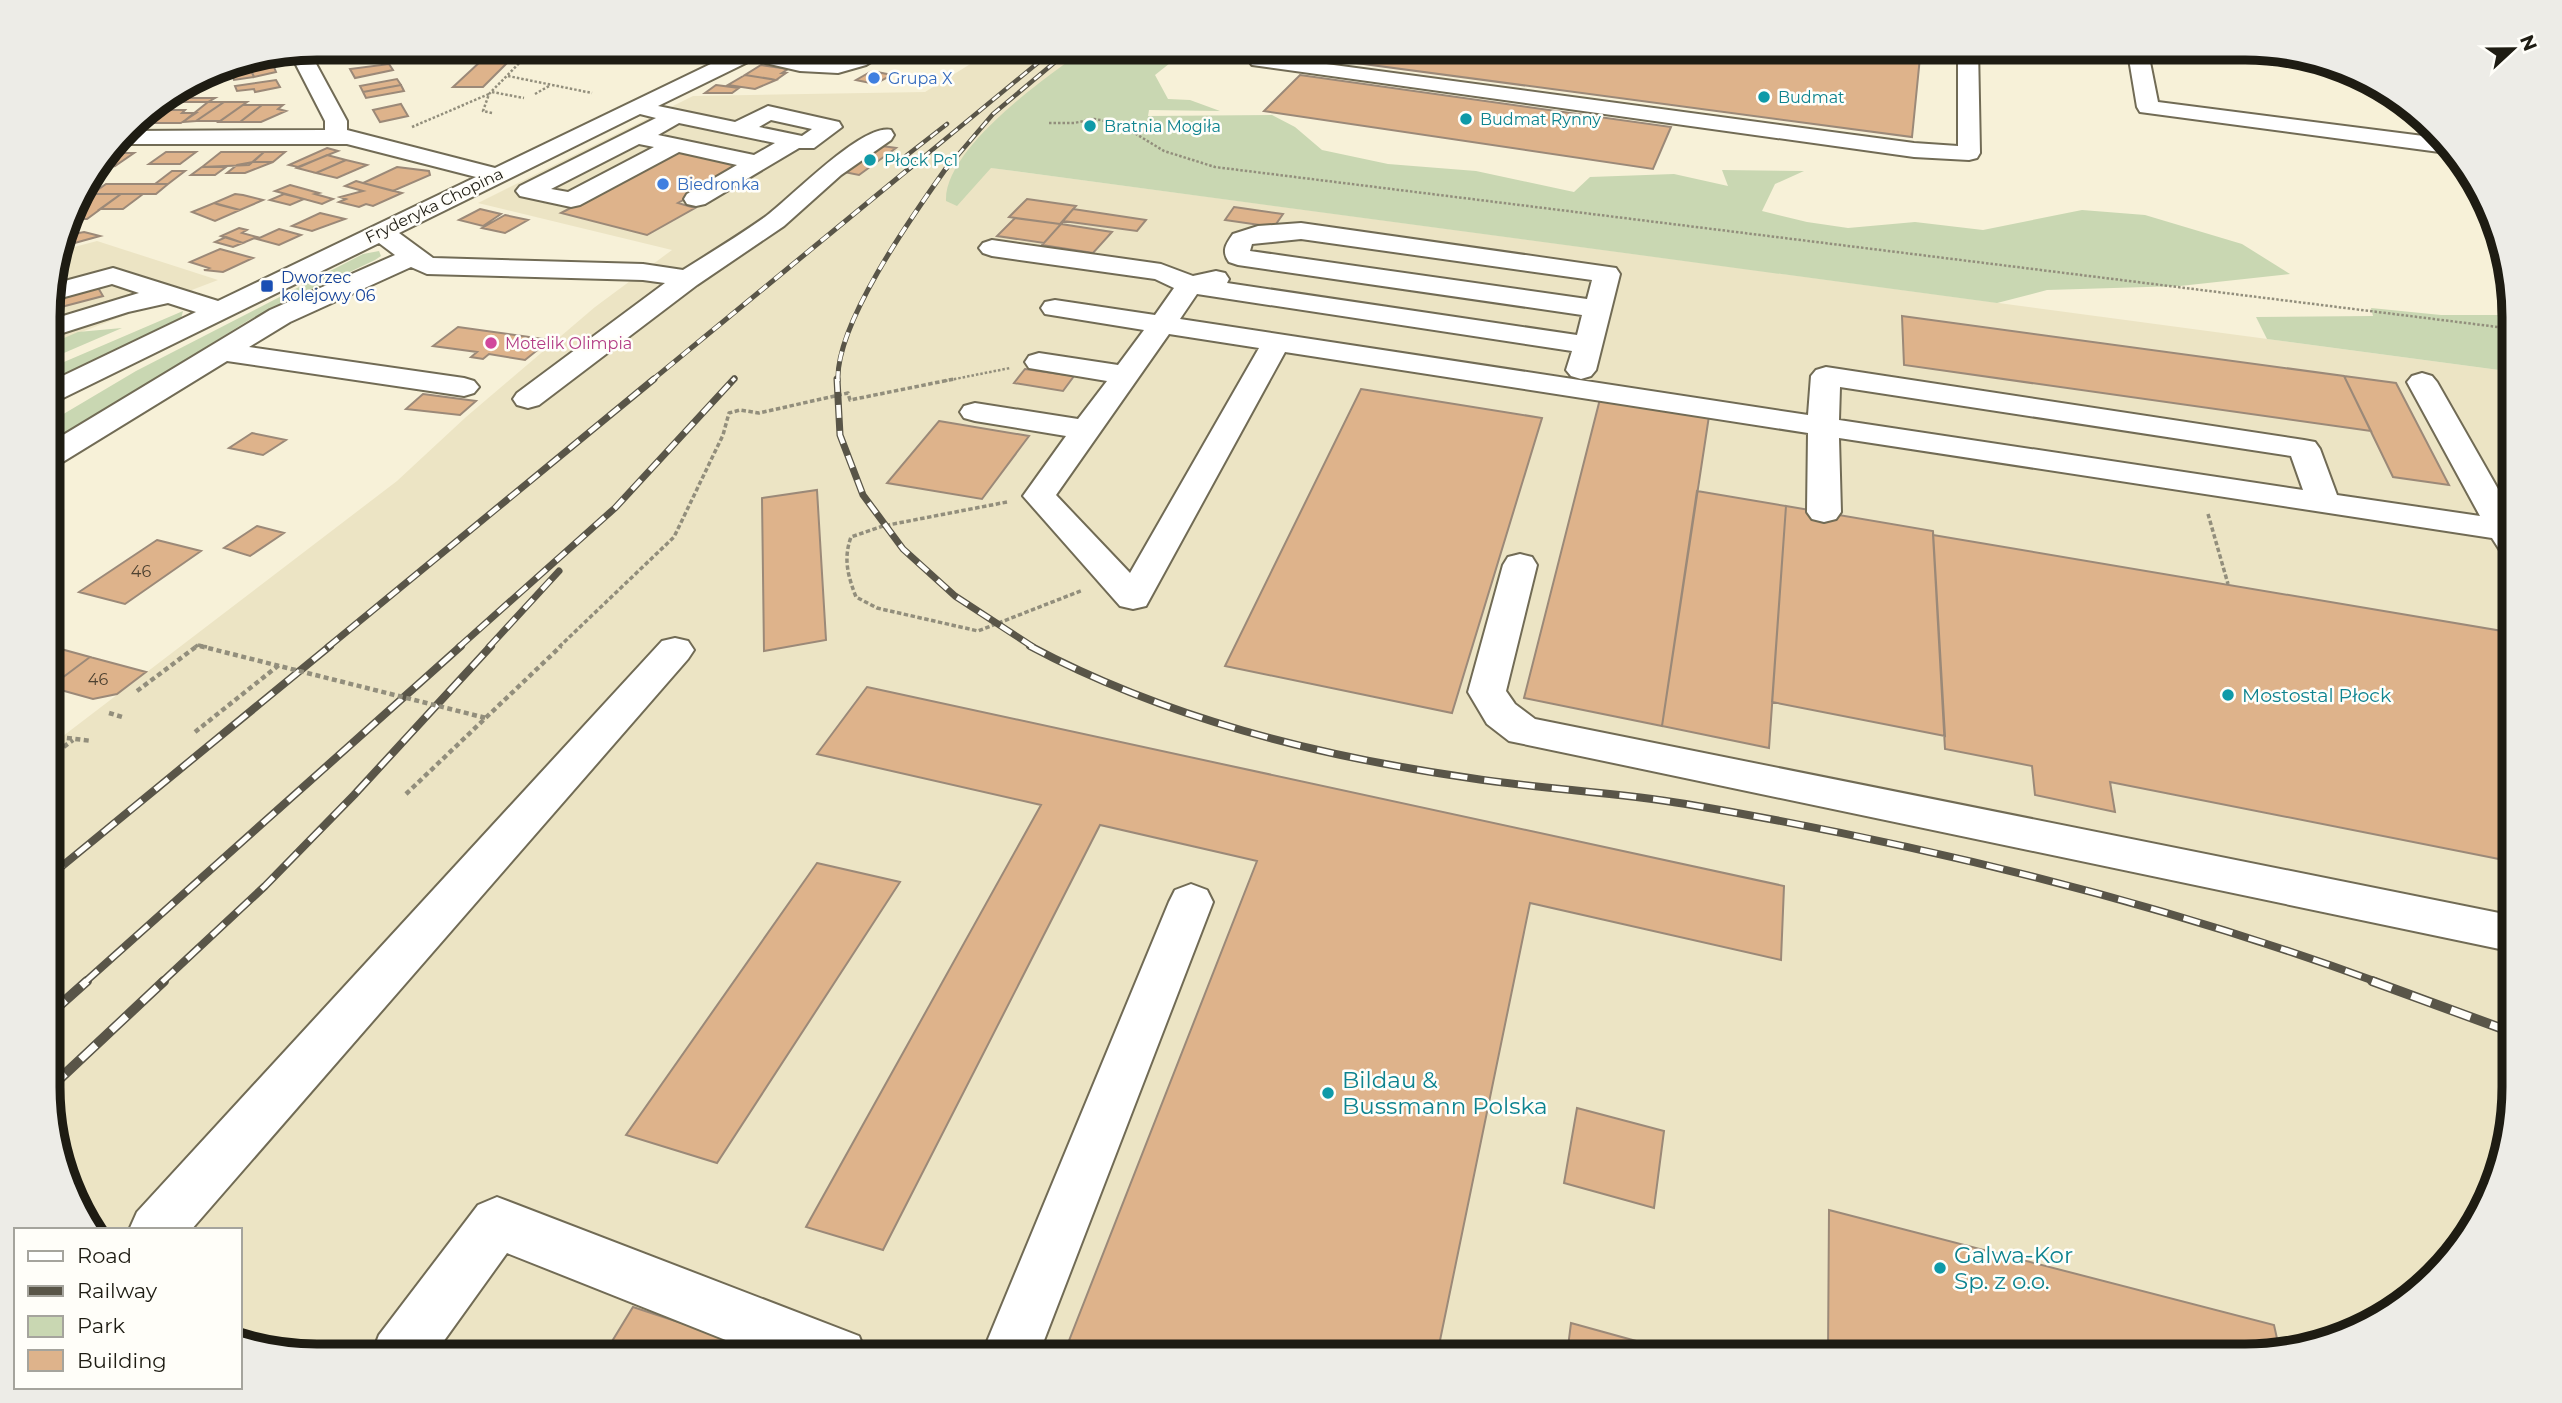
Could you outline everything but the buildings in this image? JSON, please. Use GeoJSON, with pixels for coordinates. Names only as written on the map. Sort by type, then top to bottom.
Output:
{"type":"FeatureCollection","features":[{"type":"Feature","properties":{"kind":"street"},"geometry":{"type":"LineString","coordinates":[[304,60],[336,121],[338,128],[332,136]]}},
{"type":"Feature","properties":{"kind":"street","name":"Fryderyka Chopina"},"geometry":{"type":"LineString","coordinates":[[60,388],[735,60]]}},
{"type":"Feature","properties":{"kind":"street"},"geometry":{"type":"LineString","coordinates":[[791,60],[812,66],[851,64]]}},
{"type":"Feature","properties":{"kind":"street"},"geometry":{"type":"LineString","coordinates":[[807,89],[859,60]]}},
{"type":"Feature","properties":{"kind":"street"},"geometry":{"type":"LineString","coordinates":[[1260,60],[1914,150],[1969,153],[1968,60]]}},
{"type":"Feature","properties":{"kind":"street"},"geometry":{"type":"LineString","coordinates":[[2139,60],[2148,107],[2437,145]]}},
{"type":"Feature","properties":{"kind":"street"},"geometry":{"type":"LineString","coordinates":[[637,107],[738,129],[806,143],[831,127],[768,113],[738,129]]}},
{"type":"Feature","properties":{"kind":"street"},"geometry":{"type":"LineString","coordinates":[[676,145],[570,200],[528,191],[678,116]]}},
{"type":"Feature","properties":{"kind":"street"},"geometry":{"type":"LineString","coordinates":[[528,399],[688,279],[775,221],[833,170],[883,135]]}},
{"type":"Feature","properties":{"kind":"street"},"geometry":{"type":"LineString","coordinates":[[132,138],[332,136],[360,139],[496,175]]}},
{"type":"Feature","properties":{"kind":"street"},"geometry":{"type":"LineString","coordinates":[[637,137],[757,163]]}},
{"type":"Feature","properties":{"kind":"street"},"geometry":{"type":"LineString","coordinates":[[696,199],[795,141]]}},
{"type":"Feature","properties":{"kind":"street"},"geometry":{"type":"LineString","coordinates":[[1576,388],[1607,274],[1301,231],[1258,234],[1242,239],[1237,248],[1238,257],[1597,309]]}},
{"type":"Feature","properties":{"kind":"street"},"geometry":{"type":"LineString","coordinates":[[380,232],[428,266],[643,272],[688,279]]}},
{"type":"Feature","properties":{"kind":"street"},"geometry":{"type":"LineString","coordinates":[[992,248],[1161,272],[1190,285],[1588,345]]}},
{"type":"Feature","properties":{"kind":"street"},"geometry":{"type":"LineString","coordinates":[[60,450],[280,316],[413,256]]}},
{"type":"Feature","properties":{"kind":"street"},"geometry":{"type":"LineString","coordinates":[[1254,259],[1246,271],[1190,285],[1039,496],[1133,598],[1276,343]]}},
{"type":"Feature","properties":{"kind":"street"},"geometry":{"type":"LineString","coordinates":[[61,290],[113,276],[218,310]]}},
{"type":"Feature","properties":{"kind":"street"},"geometry":{"type":"LineString","coordinates":[[60,325],[119,306],[170,294]]}},
{"type":"Feature","properties":{"kind":"street"},"geometry":{"type":"LineString","coordinates":[[1055,308],[2324,503],[2502,534]]}},
{"type":"Feature","properties":{"kind":"street"},"geometry":{"type":"LineString","coordinates":[[220,351],[464,387]]}},
{"type":"Feature","properties":{"kind":"street"},"geometry":{"type":"LineString","coordinates":[[1039,362],[1126,374]]}},
{"type":"Feature","properties":{"kind":"street","name":"Fryderyka Chopina"},"geometry":{"type":"LineString","coordinates":[[60,397],[107,366]]}},
{"type":"Feature","properties":{"kind":"street"},"geometry":{"type":"LineString","coordinates":[[1824,512],[1823,426],[1826,376],[2304,449],[2324,503]]}},
{"type":"Feature","properties":{"kind":"street"},"geometry":{"type":"LineString","coordinates":[[2422,382],[2502,519]]}},
{"type":"Feature","properties":{"kind":"street"},"geometry":{"type":"LineString","coordinates":[[975,412],[1087,430]]}},
{"type":"Feature","properties":{"kind":"street"},"geometry":{"type":"LineString","coordinates":[[1520,565],[1487,692],[1501,714],[1523,731],[2502,932]]}},
{"type":"Feature","properties":{"kind":"street"},"geometry":{"type":"LineString","coordinates":[[158,1228],[675,650]]}},
{"type":"Feature","properties":{"kind":"street"},"geometry":{"type":"LineString","coordinates":[[1014,1344],[1191,902]]}},
{"type":"Feature","properties":{"kind":"street"},"geometry":{"type":"LineString","coordinates":[[407,1344],[497,1223],[808,1344]]}},
{"type":"Feature","properties":{"kind":"path"},"geometry":{"type":"LineString","coordinates":[[412,127],[490,93],[523,60]]}},
{"type":"Feature","properties":{"kind":"path"},"geometry":{"type":"LineString","coordinates":[[657,63],[663,60],[673,62]]}},
{"type":"Feature","properties":{"kind":"path"},"geometry":{"type":"LineString","coordinates":[[508,76],[592,93]]}},
{"type":"Feature","properties":{"kind":"path"},"geometry":{"type":"LineString","coordinates":[[535,94],[551,85]]}},
{"type":"Feature","properties":{"kind":"path"},"geometry":{"type":"LineString","coordinates":[[490,93],[524,98]]}},
{"type":"Feature","properties":{"kind":"path"},"geometry":{"type":"LineString","coordinates":[[490,93],[483,111],[492,113]]}},
{"type":"Feature","properties":{"kind":"path"},"geometry":{"type":"LineString","coordinates":[[1049,123],[1074,123],[1094,119],[1118,123],[1164,151],[1215,167],[2502,327]]}},
{"type":"Feature","properties":{"kind":"path"},"geometry":{"type":"LineString","coordinates":[[406,794],[674,537],[723,435],[729,413],[740,410],[759,413],[848,393],[850,400],[1039,362]]}},
{"type":"Feature","properties":{"kind":"path"},"geometry":{"type":"LineString","coordinates":[[1039,496],[883,526],[851,537],[845,552],[848,576],[856,597],[877,608],[978,631],[1114,578]]}},
{"type":"Feature","properties":{"kind":"path"},"geometry":{"type":"LineString","coordinates":[[137,691],[198,645],[486,718]]}},
{"type":"Feature","properties":{"kind":"path"},"geometry":{"type":"LineString","coordinates":[[195,732],[279,665]]}},
{"type":"Feature","properties":{"kind":"path"},"geometry":{"type":"LineString","coordinates":[[109,713],[122,717]]}},
{"type":"Feature","properties":{"kind":"path"},"geometry":{"type":"LineString","coordinates":[[60,737],[92,741]]}},
{"type":"Feature","properties":{"kind":"path"},"geometry":{"type":"LineString","coordinates":[[60,749],[73,739]]}},
{"type":"Feature","properties":{"kind":"shaded area"},"geometry":{"type":"Polygon","coordinates":[[[977,60],[1095,60],[992,168],[2502,370],[2502,1103],[2498,1137],[2483,1185],[2468,1215],[2449,1243],[2415,1280],[2359,1317],[2296,1339],[2246,1344],[316,1344],[266,1339],[242,1332],[242,1228],[102,1228],[86,1200],[73,1169],[64,1137],[60,1103],[60,738],[397,481],[466,417],[595,307],[672,250],[478,203],[693,96],[925,92],[977,60]]]}},
{"type":"Feature","properties":{"kind":"shaded area"},"geometry":{"type":"Polygon","coordinates":[[[97,241],[218,280],[60,340],[60,300],[68,249],[97,241]]]}},
{"type":"Feature","properties":{"kind":"green space"},"geometry":{"type":"Polygon","coordinates":[[[1070,60],[1174,60],[1155,75],[1168,99],[1190,100],[1220,111],[1149,110],[1148,116],[1272,115],[1295,127],[1322,150],[1388,164],[1476,171],[1574,192],[1590,177],[1674,174],[1728,186],[1722,170],[1804,171],[1775,184],[1762,211],[1848,228],[1915,222],[1983,230],[2082,210],[2145,215],[2242,244],[2290,274],[2180,286],[2047,290],[1997,303],[991,168],[957,206],[946,201],[950,180],[980,136],[1049,75],[1070,60]]]}},
{"type":"Feature","properties":{"kind":"green space"},"geometry":{"type":"Polygon","coordinates":[[[379,251],[381,256],[249,320],[60,439],[60,416],[136,371],[363,254],[379,251]]]}},
{"type":"Feature","properties":{"kind":"green space"},"geometry":{"type":"Polygon","coordinates":[[[2371,308],[2441,315],[2502,315],[2502,370],[2267,339],[2256,317],[2373,316],[2371,308]]]}},
{"type":"Feature","properties":{"kind":"green space"},"geometry":{"type":"Polygon","coordinates":[[[183,311],[181,319],[60,380],[60,364],[183,311]]]}},
{"type":"Feature","properties":{"kind":"green space"},"geometry":{"type":"Polygon","coordinates":[[[122,328],[60,355],[60,340],[78,332],[122,328]]]}},
{"type":"Feature","properties":{"kind":"railway"},"geometry":{"type":"LineString","coordinates":[[909,169],[1041,60]]}},
{"type":"Feature","properties":{"kind":"railway"},"geometry":{"type":"LineString","coordinates":[[946,169],[993,114],[1057,60]]}},
{"type":"Feature","properties":{"kind":"railway"},"geometry":{"type":"LineString","coordinates":[[902,159],[947,124]]}},
{"type":"Feature","properties":{"kind":"railway"},"geometry":{"type":"LineString","coordinates":[[651,381],[911,167]]}},
{"type":"Feature","properties":{"kind":"railway"},"geometry":{"type":"LineString","coordinates":[[838,381],[840,357],[862,301],[897,241],[947,167]]}},
{"type":"Feature","properties":{"kind":"railway"},"geometry":{"type":"LineString","coordinates":[[328,647],[654,379]]}},
{"type":"Feature","properties":{"kind":"railway"},"geometry":{"type":"LineString","coordinates":[[459,647],[615,508],[734,379]]}},
{"type":"Feature","properties":{"kind":"railway"},"geometry":{"type":"LineString","coordinates":[[837,379],[840,435],[863,495],[903,549],[955,596],[1033,647]]}},
{"type":"Feature","properties":{"kind":"railway"},"geometry":{"type":"LineString","coordinates":[[489,647],[559,571]]}},
{"type":"Feature","properties":{"kind":"railway"},"geometry":{"type":"LineString","coordinates":[[60,868],[330,646]]}},
{"type":"Feature","properties":{"kind":"railway"},"geometry":{"type":"LineString","coordinates":[[85,982],[461,646]]}},
{"type":"Feature","properties":{"kind":"railway"},"geometry":{"type":"LineString","coordinates":[[162,982],[265,886],[354,795],[491,646]]}},
{"type":"Feature","properties":{"kind":"railway"},"geometry":{"type":"LineString","coordinates":[[1030,646],[1134,694],[1188,714],[1300,746],[1470,778],[1686,804],[1949,856],[2036,877],[2208,925],[2377,982]]}},
{"type":"Feature","properties":{"kind":"railway"},"geometry":{"type":"LineString","coordinates":[[60,1005],[87,981]]}},
{"type":"Feature","properties":{"kind":"railway"},"geometry":{"type":"LineString","coordinates":[[60,1079],[164,981]]}},
{"type":"Feature","properties":{"kind":"railway"},"geometry":{"type":"LineString","coordinates":[[2372,981],[2502,1029]]}},
{"type":"Feature","properties":{"kind":"place","name":"Grupa X"},"geometry":{"type":"Point","coordinates":[874,78]}},
{"type":"Feature","properties":{"kind":"place","name":"Budmat"},"geometry":{"type":"Point","coordinates":[1764,97]}},
{"type":"Feature","properties":{"kind":"place","name":"Budmat Rynny"},"geometry":{"type":"Point","coordinates":[1466,119]}},
{"type":"Feature","properties":{"kind":"place","name":"Bratnia Mogiła"},"geometry":{"type":"Point","coordinates":[1090,126]}},
{"type":"Feature","properties":{"kind":"place","name":"Płock Pc1"},"geometry":{"type":"Point","coordinates":[870,160]}},
{"type":"Feature","properties":{"kind":"place","name":"Biedronka"},"geometry":{"type":"Point","coordinates":[663,184]}},
{"type":"Feature","properties":{"kind":"place","name":"Dworzec kolejowy 06"},"geometry":{"type":"Point","coordinates":[267,286]}},
{"type":"Feature","properties":{"kind":"place","name":"Motelik Olimpia"},"geometry":{"type":"Point","coordinates":[491,343]}},
{"type":"Feature","properties":{"kind":"place","name":"Mostostal Płock"},"geometry":{"type":"Point","coordinates":[2228,695]}},
{"type":"Feature","properties":{"kind":"place","name":"Bildau & Bussmann Polska"},"geometry":{"type":"Point","coordinates":[1328,1093]}},
{"type":"Feature","properties":{"kind":"place","name":"Galwa-Kor Sp. z o.o."},"geometry":{"type":"Point","coordinates":[1940,1268]}}]}
